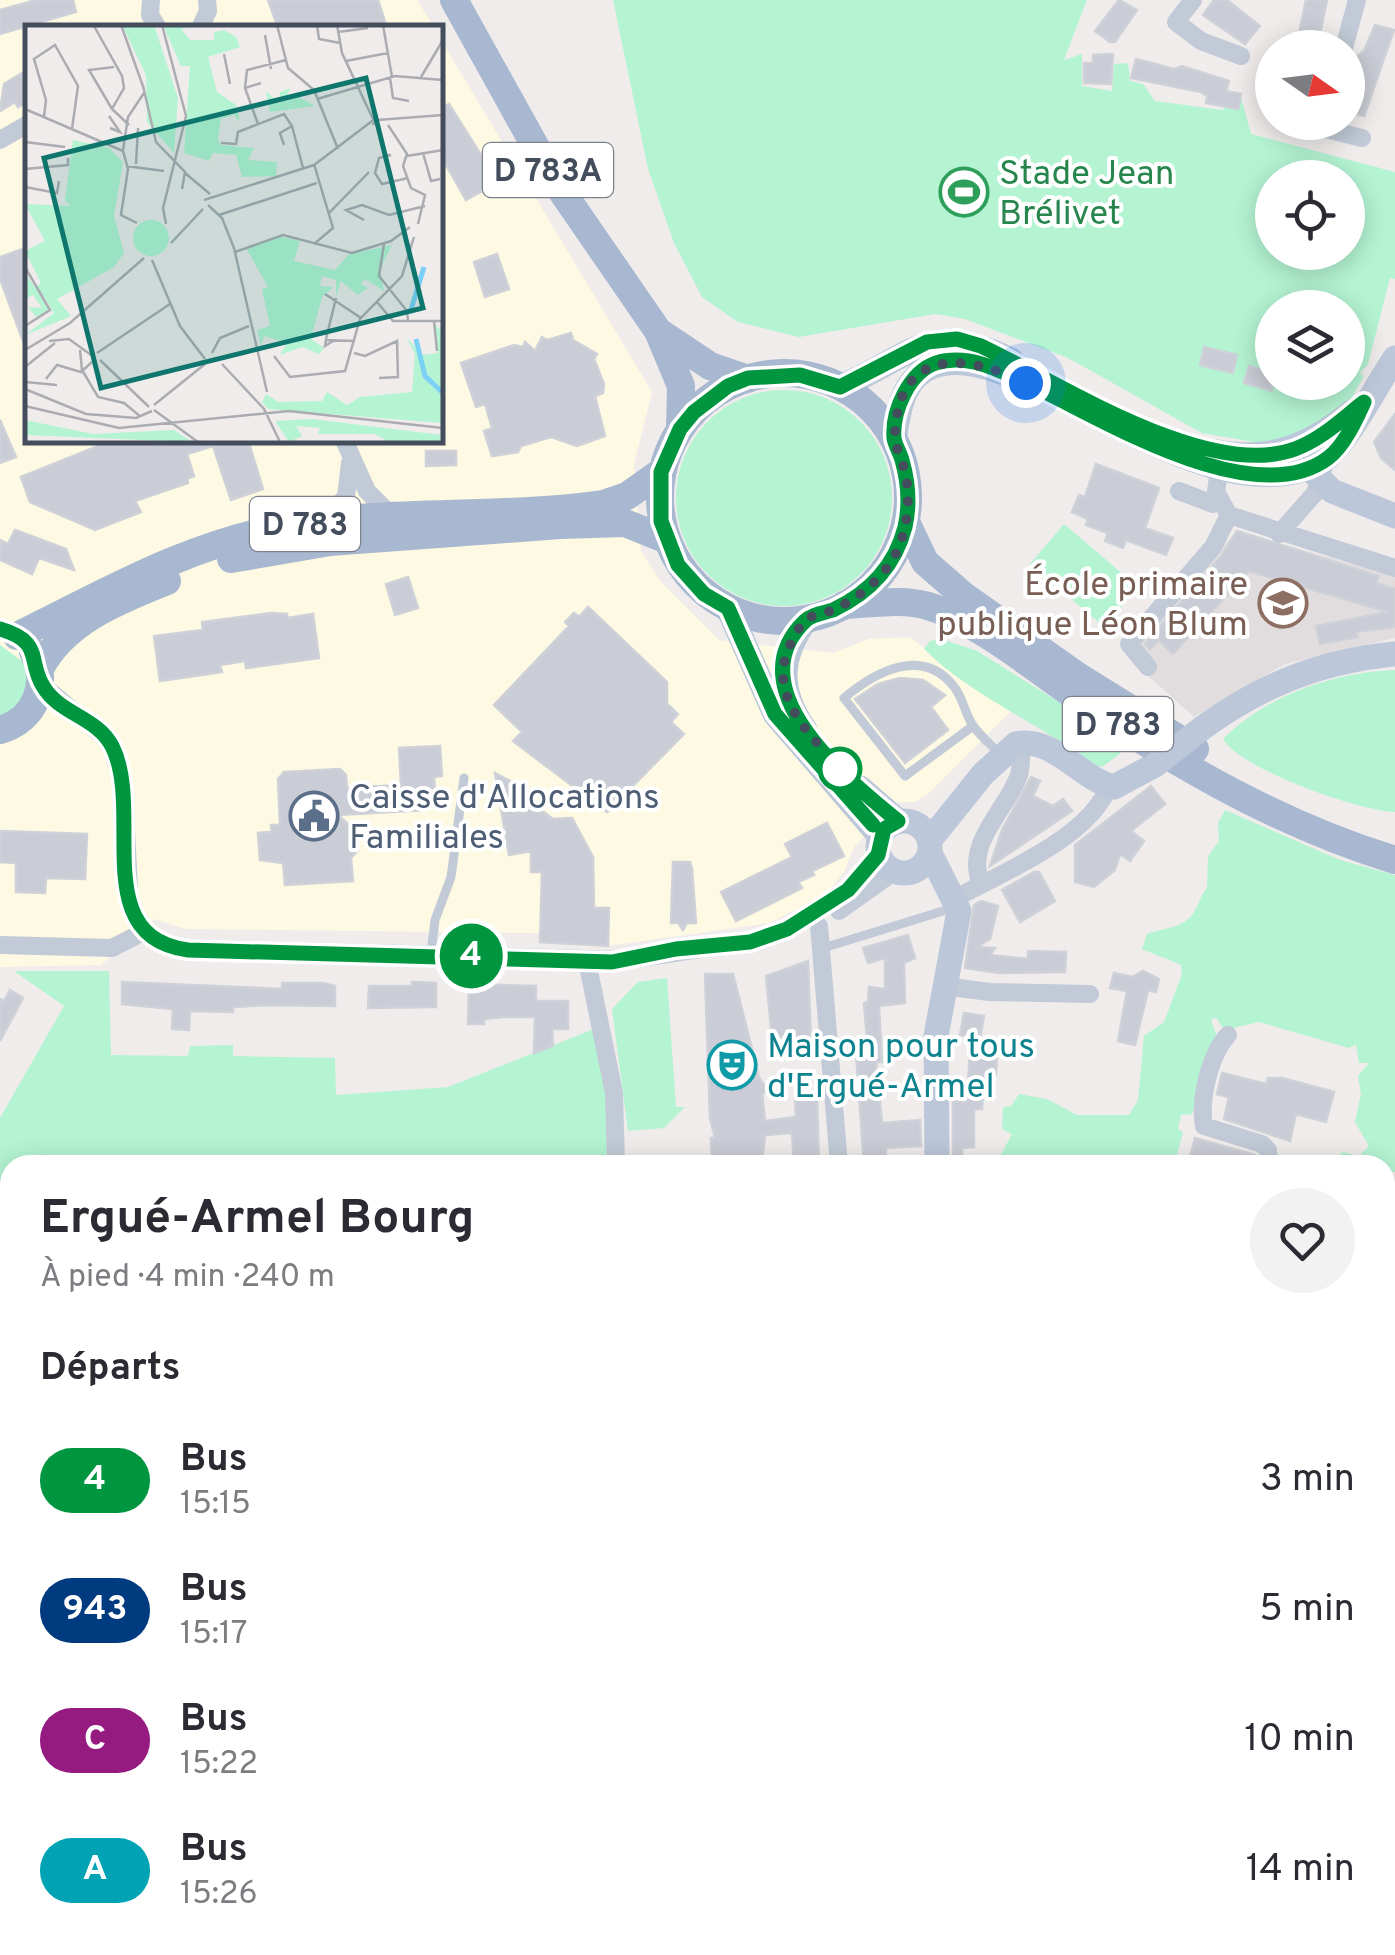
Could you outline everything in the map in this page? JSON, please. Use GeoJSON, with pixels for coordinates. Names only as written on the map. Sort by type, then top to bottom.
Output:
{"type":"FeatureCollection","features":[{"type":"Feature","properties":{"kind":"main road","name":"D 783A"},"geometry":{"type":"LineString","coordinates":[[454,0],[554,180],[658,330],[681,386],[680,429]]}},
{"type":"Feature","properties":{"kind":"main road","name":"D 783A"},"geometry":{"type":"LineString","coordinates":[[658,330],[710,366],[748,378]]}},
{"type":"Feature","properties":{"kind":"main road"},"geometry":{"type":"LineString","coordinates":[[800,375],[840,387],[878,417],[894,439],[906,476],[906,522],[885,571],[843,605],[807,618],[760,619],[728,608],[690,581],[666,538],[660,506],[661,472],[680,429],[710,398],[748,378],[800,375]]}},
{"type":"Feature","properties":{"kind":"main road","name":"D 783"},"geometry":{"type":"LineString","coordinates":[[9,633],[180,556],[240,537],[322,522],[391,515],[603,504],[627,496],[661,472]]}},
{"type":"Feature","properties":{"kind":"main road","name":"D 783"},"geometry":{"type":"LineString","coordinates":[[906,522],[918,554],[932,570],[1080,677],[1260,786],[1340,822],[1395,841]]}},
{"type":"Feature","properties":{"kind":"main road","name":"D 783"},"geometry":{"type":"LineString","coordinates":[[40,676],[57,641],[88,619],[201,568],[252,553],[330,542],[616,523],[636,525],[666,538]]}},
{"type":"Feature","properties":{"kind":"main road","name":"D 783"},"geometry":{"type":"LineString","coordinates":[[843,605],[896,602],[941,611],[1232,792],[1330,838],[1395,860]]}},
{"type":"Feature","properties":{"kind":"main road"},"geometry":{"type":"LineString","coordinates":[[0,730],[26,716],[40,676],[32,650],[9,633]]}},
{"type":"Feature","properties":{"kind":"street"},"geometry":{"type":"LineString","coordinates":[[151,0],[150,15],[156,25]]}},
{"type":"Feature","properties":{"kind":"street"},"geometry":{"type":"LineString","coordinates":[[203,25],[206,0]]}},
{"type":"Feature","properties":{"kind":"street"},"geometry":{"type":"LineString","coordinates":[[1193,0],[1176,22],[1201,40],[1242,56]]}},
{"type":"Feature","properties":{"kind":"street"},"geometry":{"type":"LineString","coordinates":[[1349,30],[1357,0]]}},
{"type":"Feature","properties":{"kind":"street"},"geometry":{"type":"LineString","coordinates":[[0,140],[25,126]]}},
{"type":"Feature","properties":{"kind":"street"},"geometry":{"type":"LineString","coordinates":[[840,387],[927,342],[967,341],[1170,438],[1257,474],[1310,460],[1364,402],[1395,358]]}},
{"type":"Feature","properties":{"kind":"street"},"geometry":{"type":"LineString","coordinates":[[894,439],[904,396],[914,378],[937,363],[960,360],[994,368],[1172,453],[1230,463]]}},
{"type":"Feature","properties":{"kind":"street"},"geometry":{"type":"LineString","coordinates":[[347,446],[367,491],[391,515]]}},
{"type":"Feature","properties":{"kind":"street"},"geometry":{"type":"LineString","coordinates":[[322,522],[346,497],[347,446]]}},
{"type":"Feature","properties":{"kind":"street"},"geometry":{"type":"LineString","coordinates":[[1310,460],[1355,485],[1395,499]]}},
{"type":"Feature","properties":{"kind":"street"},"geometry":{"type":"LineString","coordinates":[[1310,460],[1344,498],[1395,516]]}},
{"type":"Feature","properties":{"kind":"street"},"geometry":{"type":"LineString","coordinates":[[1280,534],[1316,494],[1310,460]]}},
{"type":"Feature","properties":{"kind":"street"},"geometry":{"type":"LineString","coordinates":[[1148,667],[1129,644],[1214,547],[1230,463]]}},
{"type":"Feature","properties":{"kind":"street"},"geometry":{"type":"LineString","coordinates":[[1179,491],[1280,534],[1395,568]]}},
{"type":"Feature","properties":{"kind":"street"},"geometry":{"type":"LineString","coordinates":[[728,608],[775,714],[905,846]]}},
{"type":"Feature","properties":{"kind":"street"},"geometry":{"type":"LineString","coordinates":[[807,618],[788,648],[784,666],[791,708],[820,748],[905,846],[959,923],[950,953],[934,1059],[937,1155]]}},
{"type":"Feature","properties":{"kind":"street"},"geometry":{"type":"LineString","coordinates":[[950,905],[1094,814],[1109,786],[1145,771],[1238,703],[1289,677],[1330,664],[1395,654]]}},
{"type":"Feature","properties":{"kind":"street"},"geometry":{"type":"LineString","coordinates":[[40,676],[73,715],[102,732],[118,761],[125,806],[126,890],[143,932],[163,945],[188,950],[431,953],[612,962],[793,937],[905,846],[1002,757],[1042,746],[1109,786]]}},
{"type":"Feature","properties":{"kind":"street"},"geometry":{"type":"LineString","coordinates":[[26,716],[73,715]]}},
{"type":"Feature","properties":{"kind":"street"},"geometry":{"type":"LineString","coordinates":[[981,884],[976,862],[988,830],[1019,774],[1002,757]]}},
{"type":"Feature","properties":{"kind":"street"},"geometry":{"type":"LineString","coordinates":[[814,922],[826,908],[905,846]]}},
{"type":"Feature","properties":{"kind":"street"},"geometry":{"type":"LineString","coordinates":[[814,922],[824,948],[838,1155]]}},
{"type":"Feature","properties":{"kind":"street"},"geometry":{"type":"LineString","coordinates":[[0,945],[112,948],[143,932]]}},
{"type":"Feature","properties":{"kind":"street"},"geometry":{"type":"LineString","coordinates":[[587,961],[614,1093],[616,1155]]}},
{"type":"Feature","properties":{"kind":"street"},"geometry":{"type":"LineString","coordinates":[[599,1014],[601,987],[612,962]]}},
{"type":"Feature","properties":{"kind":"street"},"geometry":{"type":"LineString","coordinates":[[944,986],[989,992],[1090,994]]}},
{"type":"Feature","properties":{"kind":"street"},"geometry":{"type":"LineString","coordinates":[[1228,1035],[1218,1047],[1202,1106],[1204,1126],[1266,1147],[1268,1155]]}},
{"type":"Feature","properties":{"kind":"lane"},"geometry":{"type":"LineString","coordinates":[[973,726],[905,776],[844,698],[883,670],[920,666],[955,688],[973,726],[1002,757]]}},
{"type":"Feature","properties":{"kind":"lane"},"geometry":{"type":"LineString","coordinates":[[431,953],[435,920],[449,888],[464,778]]}},
{"type":"Feature","properties":{"kind":"lane"},"geometry":{"type":"LineString","coordinates":[[824,948],[950,905]]}},
{"type":"Feature","properties":{"kind":"shaded area"},"geometry":{"type":"Polygon","coordinates":[[[0,0],[417,0],[433,25],[25,25],[25,442],[442,442],[442,41],[652,392],[634,464],[641,551],[660,581],[719,640],[833,653],[868,639],[909,637],[1012,710],[927,795],[915,802],[898,802],[854,847],[844,872],[825,895],[769,923],[601,947],[574,946],[540,933],[186,929],[154,919],[101,965],[0,967],[0,0]]]}},
{"type":"Feature","properties":{"kind":"shaded area","name":"École primaire publique Léon Blum"},"geometry":{"type":"Polygon","coordinates":[[[1237,531],[1395,576],[1395,638],[1285,664],[1194,717],[1144,672],[1132,646],[1237,531]]]}},
{"type":"Feature","properties":{"kind":"green space","name":"Stade Jean Brélivet"},"geometry":{"type":"Polygon","coordinates":[[[613,0],[1087,0],[1064,60],[1082,54],[1082,86],[1112,91],[1114,64],[1128,63],[1130,81],[1143,84],[1155,101],[1223,110],[1230,93],[1242,101],[1255,140],[1274,140],[1350,160],[1255,160],[1255,270],[1365,270],[1365,164],[1395,172],[1395,279],[1390,278],[1365,367],[1365,290],[1255,290],[1255,400],[1350,400],[1309,432],[1260,443],[1202,433],[1068,358],[965,319],[935,314],[799,337],[738,322],[702,297],[674,243],[648,169],[613,0]]]}},
{"type":"Feature","properties":{"kind":"green space"},"geometry":{"type":"Polygon","coordinates":[[[784,390],[825,398],[860,422],[884,457],[892,498],[884,539],[860,574],[825,598],[784,606],[743,598],[708,574],[684,539],[676,498],[684,457],[708,422],[743,398],[784,390]]]}},
{"type":"Feature","properties":{"kind":"green space"},"geometry":{"type":"Polygon","coordinates":[[[1064,524],[1138,587],[1104,627],[1030,564],[1064,524]]]}},
{"type":"Feature","properties":{"kind":"green space"},"geometry":{"type":"Polygon","coordinates":[[[942,639],[977,651],[1099,727],[1121,753],[1102,767],[1093,764],[985,696],[924,649],[930,641],[942,639]]]}},
{"type":"Feature","properties":{"kind":"green space"},"geometry":{"type":"Polygon","coordinates":[[[0,645],[22,661],[26,687],[20,701],[0,718],[0,645]]]}},
{"type":"Feature","properties":{"kind":"green space"},"geometry":{"type":"Polygon","coordinates":[[[1395,670],[1395,812],[1355,804],[1275,775],[1234,751],[1223,739],[1259,710],[1302,689],[1349,676],[1395,670]]]}},
{"type":"Feature","properties":{"kind":"green space"},"geometry":{"type":"Polygon","coordinates":[[[1225,810],[1340,860],[1395,875],[1395,1155],[1360,1155],[1369,1146],[1355,1122],[1361,1094],[1358,1076],[1369,1063],[1359,1063],[1356,1045],[1349,1048],[1259,1022],[1224,1030],[1216,1017],[1211,1020],[1217,1036],[1192,1114],[1181,1115],[1178,1129],[1183,1132],[1177,1155],[1001,1155],[1012,1134],[1002,1129],[1003,1107],[1011,1106],[1019,1094],[1047,1099],[1077,1115],[1129,1115],[1138,1100],[1144,1036],[1164,1022],[1182,974],[1181,965],[1142,949],[1147,934],[1179,924],[1196,909],[1207,888],[1208,856],[1219,841],[1218,823],[1225,810]]]}},
{"type":"Feature","properties":{"kind":"green space"},"geometry":{"type":"Polygon","coordinates":[[[14,971],[109,971],[111,1055],[188,1056],[190,1046],[233,1045],[233,1056],[335,1058],[336,1095],[448,1087],[594,1029],[606,1095],[607,1155],[0,1155],[0,1118],[64,1006],[14,971]]]}},
{"type":"Feature","properties":{"kind":"green space"},"geometry":{"type":"Polygon","coordinates":[[[667,978],[676,1107],[685,1107],[664,1128],[628,1131],[612,1009],[638,982],[667,978]]]}},
{"type":"Feature","properties":{"kind":"building"},"geometry":{"type":"Polygon","coordinates":[[[36,0],[73,0],[76,12],[0,34],[0,10],[36,0]]]}},
{"type":"Feature","properties":{"kind":"building"},"geometry":{"type":"Polygon","coordinates":[[[268,0],[378,0],[386,25],[277,25],[268,0]]]}},
{"type":"Feature","properties":{"kind":"building"},"geometry":{"type":"Polygon","coordinates":[[[1119,0],[1137,10],[1115,42],[1110,42],[1095,31],[1119,0]]]}},
{"type":"Feature","properties":{"kind":"building"},"geometry":{"type":"Polygon","coordinates":[[[1214,0],[1227,0],[1260,26],[1245,44],[1203,15],[1214,0]]]}},
{"type":"Feature","properties":{"kind":"building"},"geometry":{"type":"Polygon","coordinates":[[[1306,0],[1327,0],[1321,30],[1300,30],[1306,0]]]}},
{"type":"Feature","properties":{"kind":"building"},"geometry":{"type":"Polygon","coordinates":[[[1375,25],[1394,30],[1365,113],[1365,49],[1375,25]]]}},
{"type":"Feature","properties":{"kind":"building"},"geometry":{"type":"Polygon","coordinates":[[[1113,54],[1111,84],[1084,83],[1084,63],[1093,63],[1093,55],[1113,54]]]}},
{"type":"Feature","properties":{"kind":"building"},"geometry":{"type":"Polygon","coordinates":[[[1136,59],[1174,69],[1182,66],[1229,81],[1226,91],[1241,94],[1238,109],[1206,103],[1207,96],[1201,92],[1131,78],[1136,59]]]}},
{"type":"Feature","properties":{"kind":"building"},"geometry":{"type":"Polygon","coordinates":[[[22,73],[25,104],[18,107],[15,102],[0,111],[4,84],[22,73]]]}},
{"type":"Feature","properties":{"kind":"building"},"geometry":{"type":"Polygon","coordinates":[[[449,104],[498,182],[466,200],[446,165],[442,167],[442,108],[449,104]]]}},
{"type":"Feature","properties":{"kind":"building"},"geometry":{"type":"Polygon","coordinates":[[[25,248],[25,346],[0,279],[0,257],[25,248]]]}},
{"type":"Feature","properties":{"kind":"building"},"geometry":{"type":"Polygon","coordinates":[[[497,254],[509,289],[485,297],[474,262],[497,254]]]}},
{"type":"Feature","properties":{"kind":"building"},"geometry":{"type":"Polygon","coordinates":[[[571,333],[573,340],[597,354],[594,359],[604,384],[603,393],[595,396],[605,436],[577,446],[551,437],[521,446],[518,452],[492,456],[484,431],[492,428],[485,404],[476,407],[461,363],[514,345],[523,347],[525,342],[535,351],[542,337],[547,340],[571,333]]]}},
{"type":"Feature","properties":{"kind":"building"},"geometry":{"type":"Polygon","coordinates":[[[1204,347],[1237,355],[1233,373],[1200,365],[1204,347]]]}},
{"type":"Feature","properties":{"kind":"building"},"geometry":{"type":"Polygon","coordinates":[[[1249,366],[1255,368],[1255,386],[1244,383],[1249,366]]]}},
{"type":"Feature","properties":{"kind":"building"},"geometry":{"type":"Polygon","coordinates":[[[1395,414],[1395,470],[1381,458],[1374,442],[1395,414]]]}},
{"type":"Feature","properties":{"kind":"building"},"geometry":{"type":"Polygon","coordinates":[[[0,420],[16,457],[0,463],[0,420]]]}},
{"type":"Feature","properties":{"kind":"building"},"geometry":{"type":"Polygon","coordinates":[[[108,442],[249,442],[263,489],[231,500],[213,446],[187,454],[194,476],[187,479],[188,483],[135,501],[141,512],[95,530],[30,502],[21,477],[108,442]]]}},
{"type":"Feature","properties":{"kind":"building"},"geometry":{"type":"Polygon","coordinates":[[[426,451],[456,451],[456,465],[426,466],[426,451]]]}},
{"type":"Feature","properties":{"kind":"building"},"geometry":{"type":"Polygon","coordinates":[[[1096,464],[1159,488],[1145,528],[1173,538],[1166,555],[1126,540],[1123,548],[1105,541],[1108,533],[1086,525],[1088,519],[1072,512],[1079,495],[1085,497],[1096,464]]]}},
{"type":"Feature","properties":{"kind":"building"},"geometry":{"type":"Polygon","coordinates":[[[15,530],[66,549],[74,570],[39,558],[32,574],[0,560],[0,540],[8,544],[15,530]]]}},
{"type":"Feature","properties":{"kind":"building"},"geometry":{"type":"Polygon","coordinates":[[[1237,531],[1378,576],[1376,583],[1395,589],[1395,627],[1356,632],[1358,637],[1320,644],[1316,626],[1388,612],[1249,571],[1173,654],[1159,640],[1150,649],[1145,644],[1222,555],[1237,531]]]}},
{"type":"Feature","properties":{"kind":"building"},"geometry":{"type":"Polygon","coordinates":[[[408,577],[418,608],[395,615],[386,584],[408,577]]]}},
{"type":"Feature","properties":{"kind":"building"},"geometry":{"type":"Polygon","coordinates":[[[588,607],[667,682],[667,704],[678,714],[671,722],[684,734],[607,812],[513,741],[522,732],[494,705],[569,626],[565,622],[574,613],[579,617],[588,607]]]}},
{"type":"Feature","properties":{"kind":"building"},"geometry":{"type":"Polygon","coordinates":[[[287,614],[287,618],[313,614],[319,658],[246,668],[245,661],[220,665],[222,672],[160,681],[154,636],[203,630],[202,622],[287,614]]]}},
{"type":"Feature","properties":{"kind":"building"},"geometry":{"type":"Polygon","coordinates":[[[900,678],[923,680],[945,695],[931,707],[948,730],[905,763],[855,699],[878,684],[900,678]]]}},
{"type":"Feature","properties":{"kind":"building","name":"Caisse d'Allocations Familiales"},"geometry":{"type":"Polygon","coordinates":[[[440,746],[442,776],[434,777],[436,805],[425,805],[425,810],[338,815],[357,832],[358,850],[351,858],[353,881],[285,885],[283,863],[260,860],[258,833],[272,832],[271,825],[280,825],[278,779],[284,772],[340,769],[346,775],[347,788],[401,785],[399,748],[440,746]]]}},
{"type":"Feature","properties":{"kind":"building"},"geometry":{"type":"Polygon","coordinates":[[[495,773],[532,793],[533,804],[553,819],[572,818],[593,857],[594,908],[609,908],[608,946],[540,942],[542,872],[531,872],[531,851],[509,855],[495,773]]]}},
{"type":"Feature","properties":{"kind":"building"},"geometry":{"type":"Polygon","coordinates":[[[1031,777],[1040,781],[1033,796],[1053,806],[1063,799],[1072,811],[990,866],[1002,830],[1031,777]]]}},
{"type":"Feature","properties":{"kind":"building"},"geometry":{"type":"Polygon","coordinates":[[[1151,786],[1165,804],[1131,831],[1144,841],[1130,861],[1120,854],[1115,870],[1094,887],[1075,882],[1075,845],[1151,786]]]}},
{"type":"Feature","properties":{"kind":"building"},"geometry":{"type":"Polygon","coordinates":[[[827,823],[844,856],[812,871],[814,875],[798,882],[802,888],[736,921],[721,892],[792,857],[785,844],[827,823]]]}},
{"type":"Feature","properties":{"kind":"building"},"geometry":{"type":"Polygon","coordinates":[[[0,831],[87,834],[85,879],[46,878],[45,893],[16,892],[16,863],[0,862],[0,831]]]}},
{"type":"Feature","properties":{"kind":"building"},"geometry":{"type":"Polygon","coordinates":[[[673,862],[690,862],[692,869],[696,923],[687,923],[683,930],[678,923],[671,923],[673,862]]]}},
{"type":"Feature","properties":{"kind":"building"},"geometry":{"type":"Polygon","coordinates":[[[1039,872],[1055,901],[1020,922],[1002,890],[1039,872]]]}},
{"type":"Feature","properties":{"kind":"building"},"geometry":{"type":"Polygon","coordinates":[[[981,901],[998,906],[990,939],[977,947],[995,948],[990,955],[1028,959],[1028,951],[1066,952],[1065,972],[998,973],[965,968],[974,905],[981,901]]]}},
{"type":"Feature","properties":{"kind":"building"},"geometry":{"type":"Polygon","coordinates":[[[908,935],[915,958],[904,963],[905,1003],[879,1006],[882,1062],[876,1062],[882,1123],[920,1120],[921,1146],[886,1148],[886,1155],[863,1155],[856,1053],[868,1052],[864,1003],[868,1002],[869,987],[885,989],[885,958],[868,963],[863,948],[908,935]]]}},
{"type":"Feature","properties":{"kind":"building"},"geometry":{"type":"Polygon","coordinates":[[[808,961],[811,1042],[788,1043],[788,1037],[772,1038],[766,976],[808,961]]]}},
{"type":"Feature","properties":{"kind":"building"},"geometry":{"type":"Polygon","coordinates":[[[1143,971],[1159,979],[1156,992],[1148,990],[1135,1045],[1118,1041],[1127,991],[1110,988],[1114,973],[1132,977],[1143,971]]]}},
{"type":"Feature","properties":{"kind":"building","name":"Maison pour tous d'Ergué-Armel"},"geometry":{"type":"Polygon","coordinates":[[[705,974],[733,974],[759,1077],[768,1092],[762,1093],[765,1121],[796,1117],[795,1098],[817,1096],[819,1155],[793,1155],[792,1133],[765,1135],[763,1155],[712,1155],[711,1138],[715,1138],[710,1118],[705,974]]]}},
{"type":"Feature","properties":{"kind":"building"},"geometry":{"type":"Polygon","coordinates":[[[122,982],[282,989],[282,983],[323,983],[335,986],[335,1006],[269,1005],[233,1007],[233,1012],[190,1011],[189,1030],[172,1029],[173,1009],[122,1004],[122,982]]]}},
{"type":"Feature","properties":{"kind":"building"},"geometry":{"type":"Polygon","coordinates":[[[412,982],[436,983],[436,1007],[368,1008],[369,986],[412,986],[412,982]]]}},
{"type":"Feature","properties":{"kind":"building"},"geometry":{"type":"Polygon","coordinates":[[[469,984],[536,986],[536,1001],[568,1001],[568,1029],[552,1029],[553,1046],[534,1053],[535,1017],[503,1017],[484,1019],[484,1024],[468,1024],[469,984]]]}},
{"type":"Feature","properties":{"kind":"building"},"geometry":{"type":"Polygon","coordinates":[[[10,990],[23,998],[0,1041],[0,999],[4,1001],[10,990]]]}},
{"type":"Feature","properties":{"kind":"building"},"geometry":{"type":"Polygon","coordinates":[[[964,1013],[984,1016],[980,1039],[960,1035],[964,1013]]]}},
{"type":"Feature","properties":{"kind":"building"},"geometry":{"type":"Polygon","coordinates":[[[970,1050],[997,1054],[990,1094],[983,1094],[982,1109],[974,1109],[974,1147],[962,1148],[962,1155],[953,1155],[953,1101],[967,1102],[970,1050]]]}},
{"type":"Feature","properties":{"kind":"building"},"geometry":{"type":"Polygon","coordinates":[[[1222,1073],[1266,1084],[1268,1078],[1282,1078],[1334,1092],[1326,1122],[1296,1114],[1290,1141],[1224,1119],[1229,1097],[1217,1094],[1222,1073]]]}},
{"type":"Feature","properties":{"kind":"building"},"geometry":{"type":"Polygon","coordinates":[[[1195,1138],[1255,1155],[1191,1155],[1195,1138]]]}},
{"type":"Feature","properties":{"kind":"bus line","name":"4"},"geometry":{"type":"LineString","coordinates":[[0,629],[26,642],[37,659],[41,684],[64,708],[102,732],[114,749],[122,774],[125,806],[127,898],[141,930],[163,945],[188,950],[431,953],[612,962],[676,949],[750,942],[787,929],[839,898],[878,855],[884,829],[898,821],[806,732],[786,697],[783,676],[788,648],[807,618],[843,605],[866,590],[885,571],[898,548],[908,499],[906,476],[894,439],[904,396],[920,372],[937,363],[960,360],[994,368],[1172,453],[1247,474],[1292,472],[1326,460],[1342,442],[1364,402],[1309,443],[1272,455],[1233,455],[1182,443],[981,346],[948,339],[927,342],[880,370],[840,387],[816,378],[779,374],[748,378],[710,398],[680,429],[661,472],[661,521],[669,548],[690,581],[728,608],[775,714],[873,825]]}},
{"type":"Feature","properties":{"kind":"place","name":"Stade Jean Brélivet"},"geometry":{"type":"Point","coordinates":[964,192]}},
{"type":"Feature","properties":{"kind":"place","name":"École primaire publique Léon Blum"},"geometry":{"type":"Point","coordinates":[1283,603]}},
{"type":"Feature","properties":{"kind":"place","name":"Caisse d'Allocations Familiales"},"geometry":{"type":"Point","coordinates":[314,816]}},
{"type":"Feature","properties":{"kind":"place","name":"Maison pour tous d'Ergué-Armel"},"geometry":{"type":"Point","coordinates":[732,1065]}},
{"type":"Feature","properties":{"kind":"route"},"geometry":{"type":"LineString","coordinates":[[840,769],[806,732],[791,708],[784,688],[784,666],[788,648],[807,618],[843,605],[866,590],[885,571],[898,548],[908,499],[906,476],[894,439],[906,389],[928,367],[960,360],[994,368],[1026,383]]}}]}
